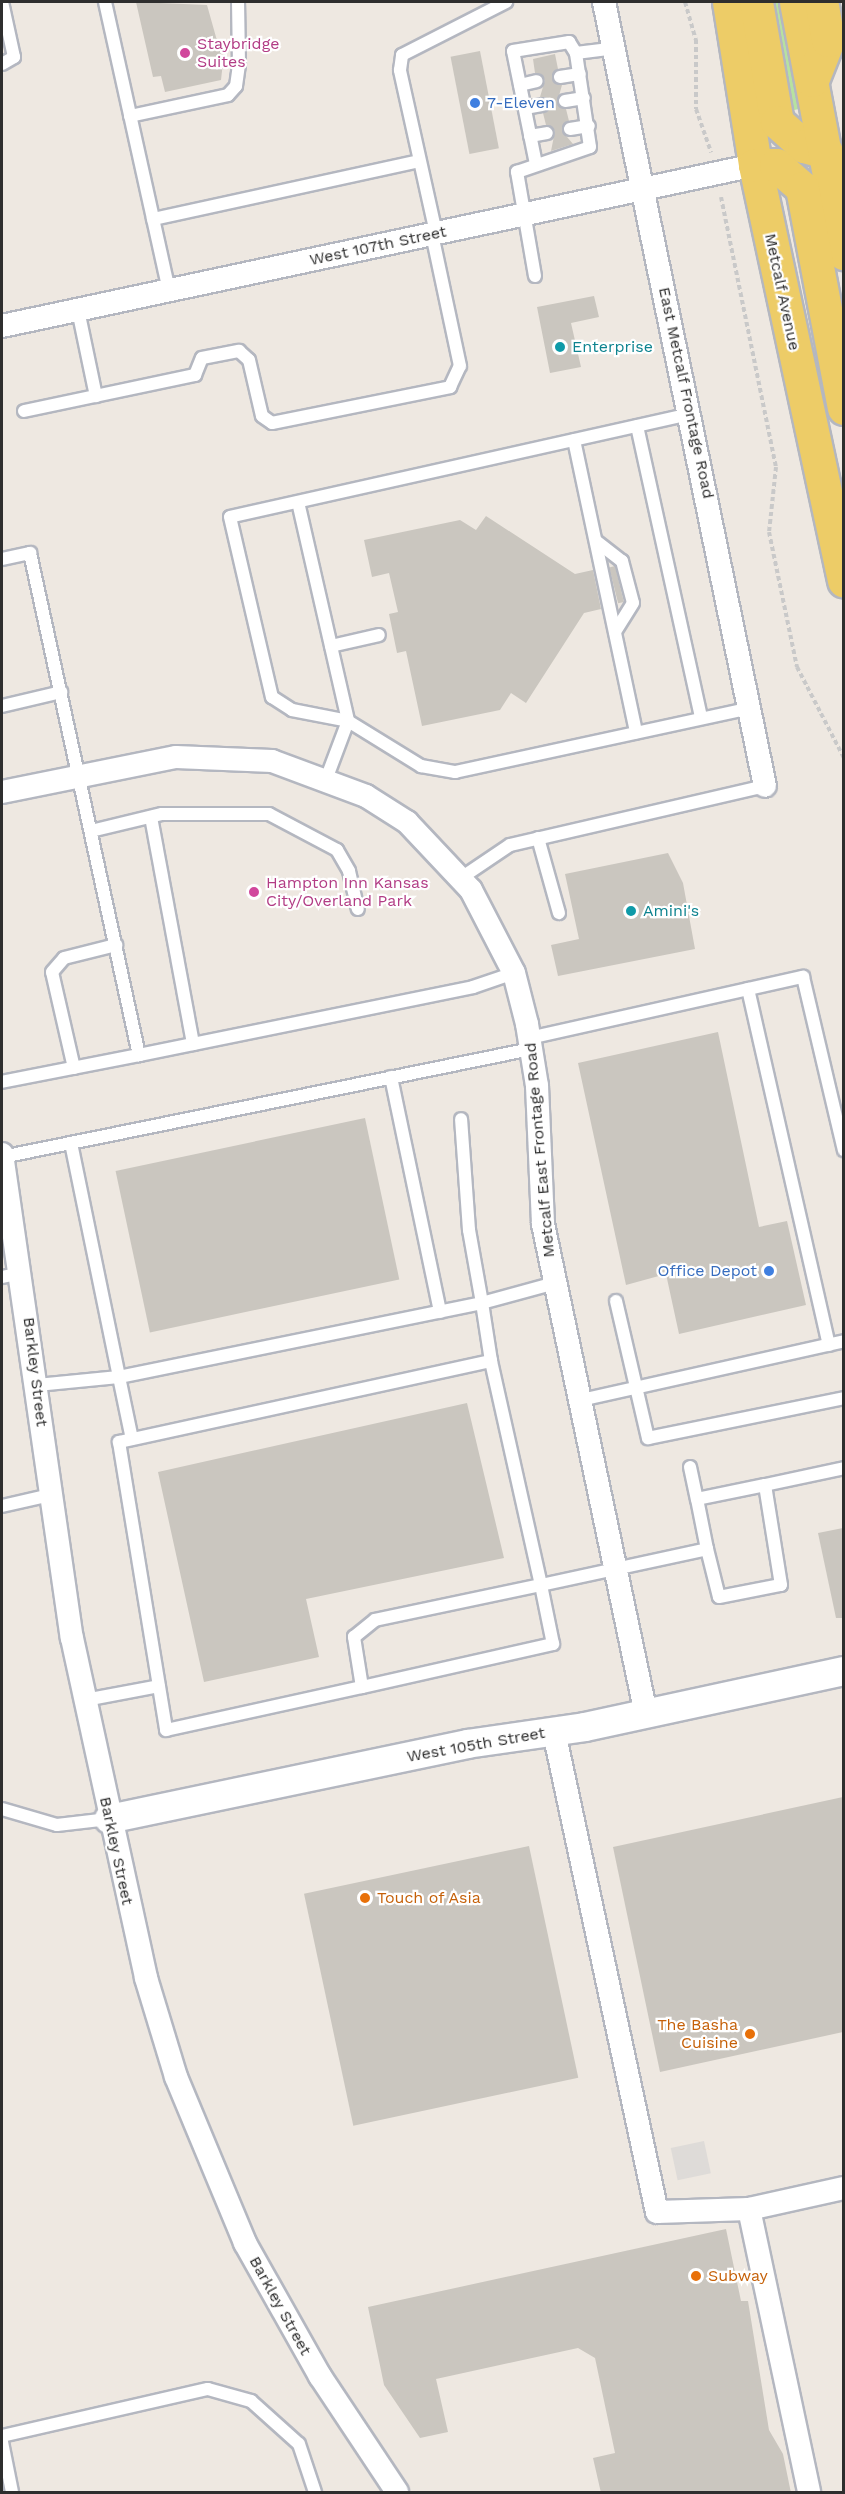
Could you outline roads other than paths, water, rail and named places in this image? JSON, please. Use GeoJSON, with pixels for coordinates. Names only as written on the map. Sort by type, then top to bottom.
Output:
{"type":"FeatureCollection","features":[{"type":"Feature","properties":{"kind":"main road","name":"Metcalf Avenue"},"geometry":{"type":"LineString","coordinates":[[729,2],[755,165],[843,581]]}},
{"type":"Feature","properties":{"kind":"main road"},"geometry":{"type":"LineString","coordinates":[[756,2],[777,122],[804,146],[835,150]]}},
{"type":"Feature","properties":{"kind":"main road"},"geometry":{"type":"LineString","coordinates":[[796,2],[812,80],[835,150],[843,253]]}},
{"type":"Feature","properties":{"kind":"main road"},"geometry":{"type":"LineString","coordinates":[[812,80],[828,40],[821,2]]}},
{"type":"Feature","properties":{"kind":"main road"},"geometry":{"type":"LineString","coordinates":[[755,165],[776,165],[802,188],[843,408]]}},
{"type":"Feature","properties":{"kind":"street","name":"East Metcalf Frontage Road"},"geometry":{"type":"LineString","coordinates":[[604,2],[752,708],[765,786]]}},
{"type":"Feature","properties":{"kind":"street","name":"West 107th Street"},"geometry":{"type":"LineString","coordinates":[[2,326],[755,165]]}},
{"type":"Feature","properties":{"kind":"street","name":"Metcalf East Frontage Road"},"geometry":{"type":"LineString","coordinates":[[2,792],[176,757],[222,755],[272,761],[327,777],[407,822],[461,878],[495,929],[514,973],[530,1043],[543,1224],[646,1714]]}},
{"type":"Feature","properties":{"kind":"street","name":"Barkley Street"},"geometry":{"type":"LineString","coordinates":[[2,1156],[11,1275],[37,1385],[50,1495],[85,1700],[109,1819],[146,1978],[212,2169],[279,2306],[397,2493]]}},
{"type":"Feature","properties":{"kind":"street","name":"West 105th Street"},"geometry":{"type":"LineString","coordinates":[[109,1819],[467,1743],[554,1732],[843,1671]]}},
{"type":"Feature","properties":{"kind":"street"},"geometry":{"type":"LineString","coordinates":[[554,1732],[657,2212],[749,2209],[843,2188]]}},
{"type":"Feature","properties":{"kind":"street"},"geometry":{"type":"LineString","coordinates":[[749,2209],[809,2493]]}},
{"type":"Feature","properties":{"kind":"lane"},"geometry":{"type":"LineString","coordinates":[[2,2],[14,57],[2,64]]}},
{"type":"Feature","properties":{"kind":"lane"},"geometry":{"type":"LineString","coordinates":[[105,2],[169,290]]}},
{"type":"Feature","properties":{"kind":"lane"},"geometry":{"type":"LineString","coordinates":[[130,116],[228,95],[236,86],[239,63],[237,2]]}},
{"type":"Feature","properties":{"kind":"lane"},"geometry":{"type":"LineString","coordinates":[[24,411],[195,375],[202,358],[239,351],[249,360],[262,416],[272,423],[450,387],[460,366],[400,70],[402,55],[506,2]]}},
{"type":"Feature","properties":{"kind":"lane"},"geometry":{"type":"LineString","coordinates":[[536,165],[513,51],[569,42],[576,53],[589,126],[590,147],[582,153],[517,172],[522,215],[536,276]]}},
{"type":"Feature","properties":{"kind":"lane"},"geometry":{"type":"LineString","coordinates":[[576,53],[614,48]]}},
{"type":"Feature","properties":{"kind":"lane"},"geometry":{"type":"LineString","coordinates":[[560,77],[580,74]]}},
{"type":"Feature","properties":{"kind":"lane"},"geometry":{"type":"LineString","coordinates":[[520,85],[537,81]]}},
{"type":"Feature","properties":{"kind":"lane"},"geometry":{"type":"LineString","coordinates":[[565,101],[584,98]]}},
{"type":"Feature","properties":{"kind":"lane"},"geometry":{"type":"LineString","coordinates":[[525,108],[542,105]]}},
{"type":"Feature","properties":{"kind":"lane"},"geometry":{"type":"LineString","coordinates":[[570,129],[589,126]]}},
{"type":"Feature","properties":{"kind":"lane"},"geometry":{"type":"LineString","coordinates":[[530,136],[548,133]]}},
{"type":"Feature","properties":{"kind":"lane"},"geometry":{"type":"LineString","coordinates":[[153,219],[419,161]]}},
{"type":"Feature","properties":{"kind":"lane"},"geometry":{"type":"LineString","coordinates":[[78,310],[96,396]]}},
{"type":"Feature","properties":{"kind":"lane"},"geometry":{"type":"LineString","coordinates":[[690,414],[230,517],[272,697],[292,710],[348,721],[421,766],[455,772],[752,708]]}},
{"type":"Feature","properties":{"kind":"lane"},"geometry":{"type":"LineString","coordinates":[[637,426],[701,718]]}},
{"type":"Feature","properties":{"kind":"lane"},"geometry":{"type":"LineString","coordinates":[[574,440],[636,732]]}},
{"type":"Feature","properties":{"kind":"lane"},"geometry":{"type":"LineString","coordinates":[[297,502],[348,721],[327,777]]}},
{"type":"Feature","properties":{"kind":"lane"},"geometry":{"type":"LineString","coordinates":[[596,541],[622,561],[633,603],[615,632]]}},
{"type":"Feature","properties":{"kind":"lane"},"geometry":{"type":"LineString","coordinates":[[2,559],[30,553],[80,775],[139,1056]]}},
{"type":"Feature","properties":{"kind":"lane"},"geometry":{"type":"LineString","coordinates":[[331,646],[380,635]]}},
{"type":"Feature","properties":{"kind":"lane"},"geometry":{"type":"LineString","coordinates":[[2,706],[61,692]]}},
{"type":"Feature","properties":{"kind":"lane"},"geometry":{"type":"LineString","coordinates":[[461,878],[510,845],[765,786]]}},
{"type":"Feature","properties":{"kind":"lane"},"geometry":{"type":"LineString","coordinates":[[92,831],[151,817],[213,811],[269,814],[313,833],[337,850],[349,871],[358,909]]}},
{"type":"Feature","properties":{"kind":"lane"},"geometry":{"type":"LineString","coordinates":[[151,817],[192,1044]]}},
{"type":"Feature","properties":{"kind":"lane"},"geometry":{"type":"LineString","coordinates":[[538,838],[559,913]]}},
{"type":"Feature","properties":{"kind":"lane"},"geometry":{"type":"LineString","coordinates":[[74,1068],[52,972],[64,958],[116,945]]}},
{"type":"Feature","properties":{"kind":"lane"},"geometry":{"type":"LineString","coordinates":[[2,1082],[473,987],[514,973]]}},
{"type":"Feature","properties":{"kind":"lane"},"geometry":{"type":"LineString","coordinates":[[2,1156],[391,1077],[803,976],[843,1150]]}},
{"type":"Feature","properties":{"kind":"lane"},"geometry":{"type":"LineString","coordinates":[[748,989],[829,1345]]}},
{"type":"Feature","properties":{"kind":"lane"},"geometry":{"type":"LineString","coordinates":[[391,1077],[440,1312]]}},
{"type":"Feature","properties":{"kind":"lane"},"geometry":{"type":"LineString","coordinates":[[461,1119],[469,1230],[491,1361],[553,1644],[166,1730],[119,1442],[491,1361]]}},
{"type":"Feature","properties":{"kind":"lane"},"geometry":{"type":"LineString","coordinates":[[71,1143],[132,1439]]}},
{"type":"Feature","properties":{"kind":"lane"},"geometry":{"type":"LineString","coordinates":[[37,1385],[120,1377],[482,1303],[555,1283]]}},
{"type":"Feature","properties":{"kind":"lane"},"geometry":{"type":"LineString","coordinates":[[616,1301],[648,1438],[843,1398]]}},
{"type":"Feature","properties":{"kind":"lane"},"geometry":{"type":"LineString","coordinates":[[581,1400],[843,1341]]}},
{"type":"Feature","properties":{"kind":"lane"},"geometry":{"type":"LineString","coordinates":[[690,1467],[719,1597],[781,1585],[765,1485]]}},
{"type":"Feature","properties":{"kind":"lane"},"geometry":{"type":"LineString","coordinates":[[697,1499],[843,1468]]}},
{"type":"Feature","properties":{"kind":"lane"},"geometry":{"type":"LineString","coordinates":[[2,1506],[50,1495]]}},
{"type":"Feature","properties":{"kind":"lane"},"geometry":{"type":"LineString","coordinates":[[362,1687],[354,1637],[375,1620],[707,1549]]}},
{"type":"Feature","properties":{"kind":"lane"},"geometry":{"type":"LineString","coordinates":[[85,1700],[159,1686]]}},
{"type":"Feature","properties":{"kind":"lane"},"geometry":{"type":"LineString","coordinates":[[2,1809],[57,1825],[109,1819]]}},
{"type":"Feature","properties":{"kind":"lane"},"geometry":{"type":"LineString","coordinates":[[2,2436],[208,2390],[251,2401],[299,2444],[315,2493]]}},
{"type":"Feature","properties":{"kind":"lane"},"geometry":{"type":"LineString","coordinates":[[2,2442],[12,2493]]}},
{"type":"Feature","properties":{"kind":"place","name":"Staybridge Suites"},"geometry":{"type":"Point","coordinates":[185,53]}},
{"type":"Feature","properties":{"kind":"place","name":"7-Eleven"},"geometry":{"type":"Point","coordinates":[475,103]}},
{"type":"Feature","properties":{"kind":"place","name":"Enterprise"},"geometry":{"type":"Point","coordinates":[560,347]}},
{"type":"Feature","properties":{"kind":"place","name":"Hampton Inn Kansas City/Overland Park"},"geometry":{"type":"Point","coordinates":[254,892]}},
{"type":"Feature","properties":{"kind":"place","name":"Amini's"},"geometry":{"type":"Point","coordinates":[631,911]}},
{"type":"Feature","properties":{"kind":"place","name":"Office Depot"},"geometry":{"type":"Point","coordinates":[769,1271]}},
{"type":"Feature","properties":{"kind":"place","name":"Touch of Asia"},"geometry":{"type":"Point","coordinates":[365,1898]}},
{"type":"Feature","properties":{"kind":"place","name":"The Basha Cuisine"},"geometry":{"type":"Point","coordinates":[750,2034]}},
{"type":"Feature","properties":{"kind":"place","name":"Subway"},"geometry":{"type":"Point","coordinates":[696,2276]}}]}
